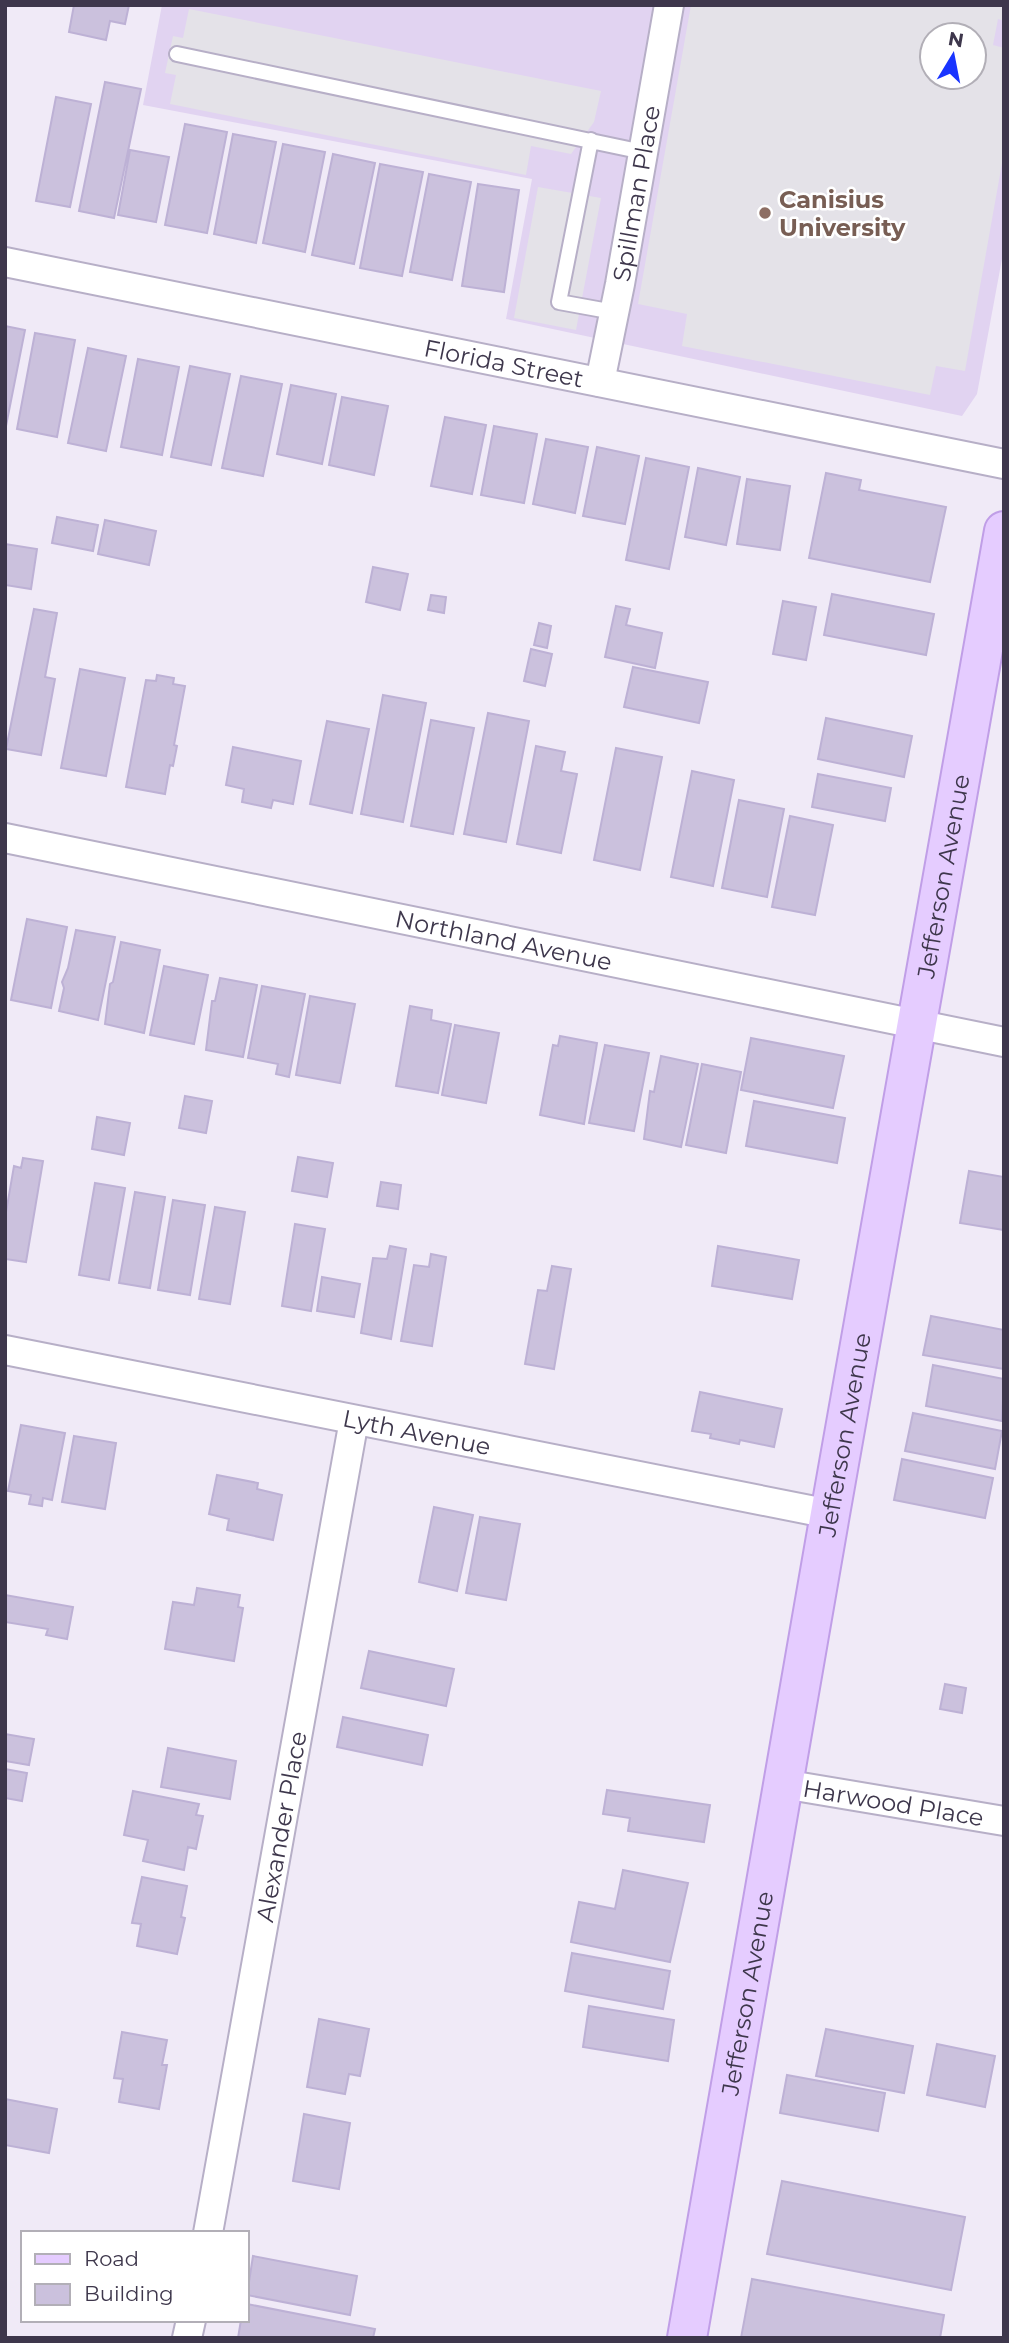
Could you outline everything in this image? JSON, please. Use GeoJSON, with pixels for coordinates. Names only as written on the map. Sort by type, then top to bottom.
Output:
{"type":"FeatureCollection","features":[{"type":"Feature","properties":{"kind":"street","name":"Spillman Place"},"geometry":{"type":"LineString","coordinates":[[600,382],[669,5]]}},
{"type":"Feature","properties":{"kind":"street","name":"Florida Street"},"geometry":{"type":"LineString","coordinates":[[5,262],[1004,464]]}},
{"type":"Feature","properties":{"kind":"street","name":"Jefferson Avenue"},"geometry":{"type":"LineString","coordinates":[[687,2338],[1004,531]]}},
{"type":"Feature","properties":{"kind":"street","name":"Northland Avenue"},"geometry":{"type":"LineString","coordinates":[[5,838],[1004,1042]]}},
{"type":"Feature","properties":{"kind":"street","name":"Lyth Avenue"},"geometry":{"type":"LineString","coordinates":[[5,1350],[830,1514]]}},
{"type":"Feature","properties":{"kind":"street","name":"Alexander Place"},"geometry":{"type":"LineString","coordinates":[[208,2231],[354,1420]]}},
{"type":"Feature","properties":{"kind":"street","name":"Harwood Place"},"geometry":{"type":"LineString","coordinates":[[783,1784],[1004,1821]]}},
{"type":"Feature","properties":{"kind":"lane"},"geometry":{"type":"LineString","coordinates":[[177,54],[643,152]]}},
{"type":"Feature","properties":{"kind":"lane"},"geometry":{"type":"LineString","coordinates":[[591,141],[559,302],[614,312]]}},
{"type":"Feature","properties":{"kind":"shaded area","name":"Canisius University"},"geometry":{"type":"Polygon","coordinates":[[[162,5],[1004,5],[1004,248],[977,394],[962,416],[506,319],[532,179],[143,105],[162,5]]]}},
{"type":"Feature","properties":{"kind":"shaded area"},"geometry":{"type":"Polygon","coordinates":[[[691,5],[1004,5],[1004,21],[998,19],[993,45],[1004,48],[1004,152],[965,371],[936,366],[930,395],[682,346],[687,314],[638,304],[691,5]]]}},
{"type":"Feature","properties":{"kind":"shaded area"},"geometry":{"type":"Polygon","coordinates":[[[189,9],[601,91],[594,122],[571,154],[531,146],[526,175],[170,104],[176,75],[165,73],[173,36],[183,38],[189,9]]]}},
{"type":"Feature","properties":{"kind":"shaded area"},"geometry":{"type":"Polygon","coordinates":[[[538,187],[601,198],[576,330],[514,318],[538,187]]]}},
{"type":"Feature","properties":{"kind":"building"},"geometry":{"type":"Polygon","coordinates":[[[74,5],[129,5],[125,24],[110,21],[106,40],[69,32],[74,5]]]}},
{"type":"Feature","properties":{"kind":"building"},"geometry":{"type":"Polygon","coordinates":[[[105,82],[141,89],[114,218],[79,211],[105,82]]]}},
{"type":"Feature","properties":{"kind":"building"},"geometry":{"type":"Polygon","coordinates":[[[56,97],[91,104],[70,207],[36,201],[56,97]]]}},
{"type":"Feature","properties":{"kind":"building"},"geometry":{"type":"Polygon","coordinates":[[[185,124],[227,132],[207,233],[165,225],[185,124]]]}},
{"type":"Feature","properties":{"kind":"building"},"geometry":{"type":"Polygon","coordinates":[[[233,134],[276,142],[256,243],[214,234],[233,134]]]}},
{"type":"Feature","properties":{"kind":"building"},"geometry":{"type":"Polygon","coordinates":[[[283,144],[325,152],[305,252],[263,243],[283,144]]]}},
{"type":"Feature","properties":{"kind":"building"},"geometry":{"type":"Polygon","coordinates":[[[130,150],[169,157],[156,222],[118,215],[130,150]]]}},
{"type":"Feature","properties":{"kind":"building"},"geometry":{"type":"Polygon","coordinates":[[[333,154],[375,163],[354,264],[312,255],[333,154]]]}},
{"type":"Feature","properties":{"kind":"building"},"geometry":{"type":"Polygon","coordinates":[[[380,164],[423,172],[402,276],[360,268],[380,164]]]}},
{"type":"Feature","properties":{"kind":"building"},"geometry":{"type":"Polygon","coordinates":[[[429,174],[471,182],[452,280],[410,272],[429,174]]]}},
{"type":"Feature","properties":{"kind":"building"},"geometry":{"type":"Polygon","coordinates":[[[478,184],[519,190],[504,292],[462,286],[478,184]]]}},
{"type":"Feature","properties":{"kind":"building"},"geometry":{"type":"Polygon","coordinates":[[[5,326],[25,330],[6,426],[5,426],[5,326]]]}},
{"type":"Feature","properties":{"kind":"building"},"geometry":{"type":"Polygon","coordinates":[[[35,333],[75,340],[57,437],[17,429],[35,333]]]}},
{"type":"Feature","properties":{"kind":"building"},"geometry":{"type":"Polygon","coordinates":[[[88,348],[126,356],[106,451],[68,443],[88,348]]]}},
{"type":"Feature","properties":{"kind":"building"},"geometry":{"type":"Polygon","coordinates":[[[138,359],[179,367],[162,455],[121,447],[138,359]]]}},
{"type":"Feature","properties":{"kind":"building"},"geometry":{"type":"Polygon","coordinates":[[[190,366],[230,374],[211,465],[171,457],[190,366]]]}},
{"type":"Feature","properties":{"kind":"building"},"geometry":{"type":"Polygon","coordinates":[[[241,376],[282,384],[263,476],[222,468],[241,376]]]}},
{"type":"Feature","properties":{"kind":"building"},"geometry":{"type":"Polygon","coordinates":[[[291,385],[336,394],[322,464],[277,454],[291,385]]]}},
{"type":"Feature","properties":{"kind":"building"},"geometry":{"type":"Polygon","coordinates":[[[342,397],[388,406],[374,475],[329,465],[342,397]]]}},
{"type":"Feature","properties":{"kind":"building"},"geometry":{"type":"Polygon","coordinates":[[[445,417],[486,425],[472,494],[431,486],[445,417]]]}},
{"type":"Feature","properties":{"kind":"building"},"geometry":{"type":"Polygon","coordinates":[[[494,426],[537,434],[524,503],[481,495],[494,426]]]}},
{"type":"Feature","properties":{"kind":"building"},"geometry":{"type":"Polygon","coordinates":[[[546,439],[588,447],[575,513],[533,504],[546,439]]]}},
{"type":"Feature","properties":{"kind":"building"},"geometry":{"type":"Polygon","coordinates":[[[597,447],[639,456],[625,524],[583,516],[597,447]]]}},
{"type":"Feature","properties":{"kind":"building"},"geometry":{"type":"Polygon","coordinates":[[[646,458],[689,467],[669,569],[626,560],[646,458]]]}},
{"type":"Feature","properties":{"kind":"building"},"geometry":{"type":"Polygon","coordinates":[[[698,468],[740,477],[726,545],[685,537],[698,468]]]}},
{"type":"Feature","properties":{"kind":"building"},"geometry":{"type":"Polygon","coordinates":[[[826,473],[861,480],[859,490],[946,507],[930,582],[809,558],[826,473]]]}},
{"type":"Feature","properties":{"kind":"building"},"geometry":{"type":"Polygon","coordinates":[[[747,479],[790,486],[780,550],[737,544],[747,479]]]}},
{"type":"Feature","properties":{"kind":"building"},"geometry":{"type":"Polygon","coordinates":[[[57,517],[98,525],[93,551],[52,543],[57,517]]]}},
{"type":"Feature","properties":{"kind":"building"},"geometry":{"type":"Polygon","coordinates":[[[105,520],[156,531],[149,565],[98,554],[105,520]]]}},
{"type":"Feature","properties":{"kind":"building"},"geometry":{"type":"Polygon","coordinates":[[[5,544],[37,549],[31,589],[5,585],[5,544]]]}},
{"type":"Feature","properties":{"kind":"building"},"geometry":{"type":"Polygon","coordinates":[[[373,567],[408,574],[400,610],[366,602],[373,567]]]}},
{"type":"Feature","properties":{"kind":"building"},"geometry":{"type":"Polygon","coordinates":[[[832,594],[934,614],[926,655],[824,635],[832,594]]]}},
{"type":"Feature","properties":{"kind":"building"},"geometry":{"type":"Polygon","coordinates":[[[431,595],[446,597],[444,613],[428,610],[431,595]]]}},
{"type":"Feature","properties":{"kind":"building"},"geometry":{"type":"Polygon","coordinates":[[[783,601],[816,607],[806,660],[773,654],[783,601]]]}},
{"type":"Feature","properties":{"kind":"building"},"geometry":{"type":"Polygon","coordinates":[[[616,606],[630,609],[626,625],[662,633],[655,668],[605,657],[616,606]]]}},
{"type":"Feature","properties":{"kind":"building"},"geometry":{"type":"Polygon","coordinates":[[[34,609],[57,613],[45,677],[55,679],[41,755],[6,749],[34,609]]]}},
{"type":"Feature","properties":{"kind":"building"},"geometry":{"type":"Polygon","coordinates":[[[539,623],[551,626],[547,648],[534,645],[539,623]]]}},
{"type":"Feature","properties":{"kind":"building"},"geometry":{"type":"Polygon","coordinates":[[[531,649],[552,654],[545,686],[524,681],[531,649]]]}},
{"type":"Feature","properties":{"kind":"building"},"geometry":{"type":"Polygon","coordinates":[[[633,667],[708,682],[699,723],[624,707],[633,667]]]}},
{"type":"Feature","properties":{"kind":"building"},"geometry":{"type":"Polygon","coordinates":[[[80,669],[125,678],[106,776],[61,768],[80,669]]]}},
{"type":"Feature","properties":{"kind":"building"},"geometry":{"type":"Polygon","coordinates":[[[157,675],[174,678],[173,684],[185,686],[174,745],[177,746],[173,766],[170,765],[165,794],[126,787],[146,680],[156,681],[157,675]]]}},
{"type":"Feature","properties":{"kind":"building"},"geometry":{"type":"Polygon","coordinates":[[[383,695],[426,703],[403,822],[361,814],[383,695]]]}},
{"type":"Feature","properties":{"kind":"building"},"geometry":{"type":"Polygon","coordinates":[[[488,713],[529,721],[506,842],[464,834],[488,713]]]}},
{"type":"Feature","properties":{"kind":"building"},"geometry":{"type":"Polygon","coordinates":[[[826,718],[912,736],[904,777],[818,759],[826,718]]]}},
{"type":"Feature","properties":{"kind":"building"},"geometry":{"type":"Polygon","coordinates":[[[431,720],[474,728],[453,834],[411,826],[431,720]]]}},
{"type":"Feature","properties":{"kind":"building"},"geometry":{"type":"Polygon","coordinates":[[[327,721],[369,729],[352,813],[310,804],[327,721]]]}},
{"type":"Feature","properties":{"kind":"building"},"geometry":{"type":"Polygon","coordinates":[[[536,746],[565,752],[561,771],[577,774],[561,853],[517,844],[536,746]]]}},
{"type":"Feature","properties":{"kind":"building"},"geometry":{"type":"Polygon","coordinates":[[[233,747],[301,761],[293,804],[273,800],[271,808],[242,802],[244,789],[226,785],[233,747]]]}},
{"type":"Feature","properties":{"kind":"building"},"geometry":{"type":"Polygon","coordinates":[[[616,748],[662,757],[640,870],[594,860],[616,748]]]}},
{"type":"Feature","properties":{"kind":"building"},"geometry":{"type":"Polygon","coordinates":[[[692,771],[734,780],[713,886],[671,877],[692,771]]]}},
{"type":"Feature","properties":{"kind":"building"},"geometry":{"type":"Polygon","coordinates":[[[818,774],[891,788],[885,821],[812,807],[818,774]]]}},
{"type":"Feature","properties":{"kind":"building"},"geometry":{"type":"Polygon","coordinates":[[[739,800],[784,809],[767,897],[722,888],[739,800]]]}},
{"type":"Feature","properties":{"kind":"building"},"geometry":{"type":"Polygon","coordinates":[[[790,816],[833,825],[815,915],[772,907],[790,816]]]}},
{"type":"Feature","properties":{"kind":"building"},"geometry":{"type":"Polygon","coordinates":[[[27,919],[67,927],[51,1008],[11,1000],[27,919]]]}},
{"type":"Feature","properties":{"kind":"building"},"geometry":{"type":"Polygon","coordinates":[[[76,930],[115,937],[98,1020],[59,1011],[64,988],[62,982],[68,968],[76,930]]]}},
{"type":"Feature","properties":{"kind":"building"},"geometry":{"type":"Polygon","coordinates":[[[121,942],[160,950],[144,1033],[105,1024],[110,984],[113,982],[121,942]]]}},
{"type":"Feature","properties":{"kind":"building"},"geometry":{"type":"Polygon","coordinates":[[[164,966],[208,975],[194,1044],[150,1035],[164,966]]]}},
{"type":"Feature","properties":{"kind":"building"},"geometry":{"type":"Polygon","coordinates":[[[220,978],[257,985],[243,1057],[206,1050],[212,1001],[215,1001],[220,978]]]}},
{"type":"Feature","properties":{"kind":"building"},"geometry":{"type":"Polygon","coordinates":[[[262,986],[305,994],[289,1077],[276,1074],[278,1064],[248,1058],[262,986]]]}},
{"type":"Feature","properties":{"kind":"building"},"geometry":{"type":"Polygon","coordinates":[[[310,996],[355,1004],[340,1083],[296,1075],[310,996]]]}},
{"type":"Feature","properties":{"kind":"building"},"geometry":{"type":"Polygon","coordinates":[[[410,1006],[432,1010],[431,1020],[451,1024],[438,1093],[396,1086],[410,1006]]]}},
{"type":"Feature","properties":{"kind":"building"},"geometry":{"type":"Polygon","coordinates":[[[455,1025],[499,1033],[486,1103],[442,1095],[455,1025]]]}},
{"type":"Feature","properties":{"kind":"building"},"geometry":{"type":"Polygon","coordinates":[[[560,1036],[597,1043],[584,1124],[540,1115],[553,1045],[558,1046],[560,1036]]]}},
{"type":"Feature","properties":{"kind":"building"},"geometry":{"type":"Polygon","coordinates":[[[751,1038],[844,1056],[833,1108],[741,1090],[751,1038]]]}},
{"type":"Feature","properties":{"kind":"building"},"geometry":{"type":"Polygon","coordinates":[[[605,1045],[649,1053],[634,1131],[589,1123],[605,1045]]]}},
{"type":"Feature","properties":{"kind":"building"},"geometry":{"type":"Polygon","coordinates":[[[661,1056],[698,1064],[681,1147],[644,1139],[650,1091],[654,1092],[661,1056]]]}},
{"type":"Feature","properties":{"kind":"building"},"geometry":{"type":"Polygon","coordinates":[[[702,1064],[741,1072],[726,1153],[686,1145],[702,1064]]]}},
{"type":"Feature","properties":{"kind":"building"},"geometry":{"type":"Polygon","coordinates":[[[185,1096],[212,1101],[206,1133],[179,1128],[185,1096]]]}},
{"type":"Feature","properties":{"kind":"building"},"geometry":{"type":"Polygon","coordinates":[[[754,1101],[845,1118],[837,1163],[746,1146],[754,1101]]]}},
{"type":"Feature","properties":{"kind":"building"},"geometry":{"type":"Polygon","coordinates":[[[97,1117],[130,1123],[124,1155],[92,1149],[97,1117]]]}},
{"type":"Feature","properties":{"kind":"building"},"geometry":{"type":"Polygon","coordinates":[[[298,1157],[333,1163],[327,1197],[292,1191],[298,1157]]]}},
{"type":"Feature","properties":{"kind":"building"},"geometry":{"type":"Polygon","coordinates":[[[23,1158],[43,1161],[26,1262],[5,1259],[5,1218],[14,1166],[21,1168],[23,1158]]]}},
{"type":"Feature","properties":{"kind":"building"},"geometry":{"type":"Polygon","coordinates":[[[969,1171],[1004,1177],[1004,1230],[960,1223],[969,1171]]]}},
{"type":"Feature","properties":{"kind":"building"},"geometry":{"type":"Polygon","coordinates":[[[381,1182],[401,1185],[398,1209],[377,1206],[381,1182]]]}},
{"type":"Feature","properties":{"kind":"building"},"geometry":{"type":"Polygon","coordinates":[[[95,1183],[125,1188],[109,1280],[79,1275],[95,1183]]]}},
{"type":"Feature","properties":{"kind":"building"},"geometry":{"type":"Polygon","coordinates":[[[135,1192],[165,1197],[150,1288],[119,1283],[135,1192]]]}},
{"type":"Feature","properties":{"kind":"building"},"geometry":{"type":"Polygon","coordinates":[[[173,1200],[205,1205],[190,1295],[158,1290],[173,1200]]]}},
{"type":"Feature","properties":{"kind":"building"},"geometry":{"type":"Polygon","coordinates":[[[215,1207],[245,1212],[230,1304],[199,1299],[215,1207]]]}},
{"type":"Feature","properties":{"kind":"building"},"geometry":{"type":"Polygon","coordinates":[[[295,1224],[325,1229],[311,1311],[282,1306],[295,1224]]]}},
{"type":"Feature","properties":{"kind":"building"},"geometry":{"type":"Polygon","coordinates":[[[390,1246],[406,1249],[391,1339],[361,1333],[373,1258],[387,1259],[390,1246]]]}},
{"type":"Feature","properties":{"kind":"building"},"geometry":{"type":"Polygon","coordinates":[[[718,1246],[799,1260],[792,1299],[712,1286],[718,1246]]]}},
{"type":"Feature","properties":{"kind":"building"},"geometry":{"type":"Polygon","coordinates":[[[431,1254],[446,1257],[432,1346],[401,1341],[414,1265],[429,1267],[431,1254]]]}},
{"type":"Feature","properties":{"kind":"building"},"geometry":{"type":"Polygon","coordinates":[[[552,1266],[571,1269],[554,1369],[525,1364],[538,1290],[547,1291],[552,1266]]]}},
{"type":"Feature","properties":{"kind":"building"},"geometry":{"type":"Polygon","coordinates":[[[322,1277],[360,1284],[354,1317],[317,1311],[322,1277]]]}},
{"type":"Feature","properties":{"kind":"building"},"geometry":{"type":"Polygon","coordinates":[[[931,1316],[1004,1330],[1004,1369],[923,1355],[931,1316]]]}},
{"type":"Feature","properties":{"kind":"building"},"geometry":{"type":"Polygon","coordinates":[[[933,1365],[1004,1379],[1002,1421],[926,1406],[933,1365]]]}},
{"type":"Feature","properties":{"kind":"building"},"geometry":{"type":"Polygon","coordinates":[[[700,1392],[782,1409],[774,1447],[740,1440],[739,1444],[710,1438],[711,1434],[692,1431],[700,1392]]]}},
{"type":"Feature","properties":{"kind":"building"},"geometry":{"type":"Polygon","coordinates":[[[913,1413],[1002,1431],[995,1469],[905,1451],[913,1413]]]}},
{"type":"Feature","properties":{"kind":"building"},"geometry":{"type":"Polygon","coordinates":[[[21,1425],[65,1433],[52,1500],[43,1498],[42,1506],[29,1504],[31,1495],[8,1491],[21,1425]]]}},
{"type":"Feature","properties":{"kind":"building"},"geometry":{"type":"Polygon","coordinates":[[[74,1436],[116,1443],[105,1509],[62,1502],[74,1436]]]}},
{"type":"Feature","properties":{"kind":"building"},"geometry":{"type":"Polygon","coordinates":[[[902,1459],[993,1478],[985,1518],[894,1500],[902,1459]]]}},
{"type":"Feature","properties":{"kind":"building"},"geometry":{"type":"Polygon","coordinates":[[[217,1475],[258,1483],[257,1489],[282,1495],[273,1540],[227,1530],[229,1519],[209,1514],[217,1475]]]}},
{"type":"Feature","properties":{"kind":"building"},"geometry":{"type":"Polygon","coordinates":[[[434,1507],[473,1515],[457,1591],[419,1582],[434,1507]]]}},
{"type":"Feature","properties":{"kind":"building"},"geometry":{"type":"Polygon","coordinates":[[[480,1517],[520,1524],[506,1600],[466,1593],[480,1517]]]}},
{"type":"Feature","properties":{"kind":"building"},"geometry":{"type":"Polygon","coordinates":[[[197,1588],[240,1595],[238,1607],[243,1608],[234,1661],[165,1649],[173,1602],[194,1605],[197,1588]]]}},
{"type":"Feature","properties":{"kind":"building"},"geometry":{"type":"Polygon","coordinates":[[[5,1595],[73,1607],[67,1639],[46,1635],[48,1629],[5,1622],[5,1595]]]}},
{"type":"Feature","properties":{"kind":"building"},"geometry":{"type":"Polygon","coordinates":[[[369,1651],[454,1669],[446,1706],[361,1688],[369,1651]]]}},
{"type":"Feature","properties":{"kind":"building"},"geometry":{"type":"Polygon","coordinates":[[[945,1684],[966,1688],[962,1713],[940,1709],[945,1684]]]}},
{"type":"Feature","properties":{"kind":"building"},"geometry":{"type":"Polygon","coordinates":[[[343,1717],[428,1735],[422,1765],[337,1747],[343,1717]]]}},
{"type":"Feature","properties":{"kind":"building"},"geometry":{"type":"Polygon","coordinates":[[[5,1734],[34,1739],[29,1765],[5,1761],[5,1734]]]}},
{"type":"Feature","properties":{"kind":"building"},"geometry":{"type":"Polygon","coordinates":[[[168,1748],[236,1761],[230,1799],[161,1787],[168,1748]]]}},
{"type":"Feature","properties":{"kind":"building"},"geometry":{"type":"Polygon","coordinates":[[[5,1769],[27,1773],[22,1801],[5,1798],[5,1769]]]}},
{"type":"Feature","properties":{"kind":"building"},"geometry":{"type":"Polygon","coordinates":[[[607,1790],[710,1805],[704,1842],[628,1831],[630,1818],[603,1814],[607,1790]]]}},
{"type":"Feature","properties":{"kind":"building"},"geometry":{"type":"Polygon","coordinates":[[[133,1791],[199,1804],[196,1815],[203,1816],[196,1849],[188,1847],[184,1870],[143,1861],[148,1840],[124,1835],[133,1791]]]}},
{"type":"Feature","properties":{"kind":"building"},"geometry":{"type":"Polygon","coordinates":[[[623,1870],[688,1883],[670,1962],[571,1942],[579,1902],[615,1909],[623,1870]]]}},
{"type":"Feature","properties":{"kind":"building"},"geometry":{"type":"Polygon","coordinates":[[[142,1877],[187,1886],[181,1917],[185,1918],[177,1954],[137,1946],[141,1924],[132,1923],[142,1877]]]}},
{"type":"Feature","properties":{"kind":"building"},"geometry":{"type":"Polygon","coordinates":[[[572,1953],[670,1971],[663,2009],[565,1991],[572,1953]]]}},
{"type":"Feature","properties":{"kind":"building"},"geometry":{"type":"Polygon","coordinates":[[[589,2006],[674,2020],[668,2061],[583,2047],[589,2006]]]}},
{"type":"Feature","properties":{"kind":"building"},"geometry":{"type":"Polygon","coordinates":[[[319,2019],[369,2029],[360,2076],[349,2074],[345,2094],[307,2087],[319,2019]]]}},
{"type":"Feature","properties":{"kind":"building"},"geometry":{"type":"Polygon","coordinates":[[[826,2029],[913,2046],[904,2093],[816,2076],[826,2029]]]}},
{"type":"Feature","properties":{"kind":"building"},"geometry":{"type":"Polygon","coordinates":[[[122,2032],[167,2040],[162,2065],[167,2065],[159,2109],[119,2102],[123,2079],[114,2078],[122,2032]]]}},
{"type":"Feature","properties":{"kind":"building"},"geometry":{"type":"Polygon","coordinates":[[[937,2044],[995,2056],[985,2107],[927,2095],[937,2044]]]}},
{"type":"Feature","properties":{"kind":"building"},"geometry":{"type":"Polygon","coordinates":[[[787,2075],[885,2093],[878,2131],[780,2113],[787,2075]]]}},
{"type":"Feature","properties":{"kind":"building"},"geometry":{"type":"Polygon","coordinates":[[[5,2099],[57,2109],[49,2153],[5,2145],[5,2099]]]}},
{"type":"Feature","properties":{"kind":"building"},"geometry":{"type":"Polygon","coordinates":[[[304,2114],[350,2123],[339,2189],[293,2181],[304,2114]]]}},
{"type":"Feature","properties":{"kind":"building"},"geometry":{"type":"Polygon","coordinates":[[[782,2181],[965,2217],[951,2290],[767,2254],[782,2181]]]}},
{"type":"Feature","properties":{"kind":"building"},"geometry":{"type":"Polygon","coordinates":[[[253,2256],[357,2276],[350,2315],[248,2295],[253,2256]]]}},
{"type":"Feature","properties":{"kind":"building"},"geometry":{"type":"Polygon","coordinates":[[[752,2279],[944,2315],[940,2338],[741,2338],[752,2279]]]}},
{"type":"Feature","properties":{"kind":"building"},"geometry":{"type":"Polygon","coordinates":[[[248,2304],[375,2329],[373,2338],[238,2338],[241,2322],[248,2322],[248,2304]]]}},
{"type":"Feature","properties":{"kind":"place","name":"Canisius University"},"geometry":{"type":"Point","coordinates":[765,213]}}]}
